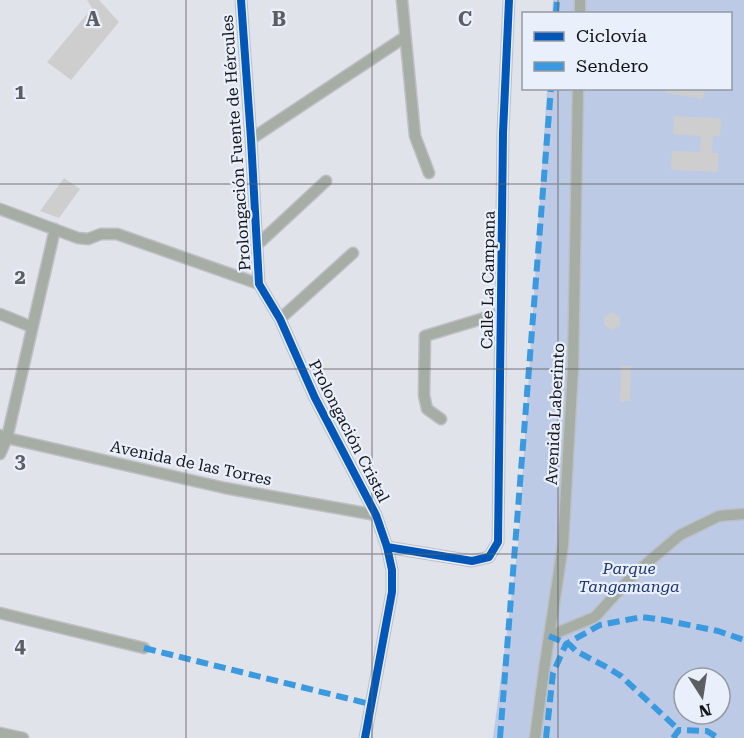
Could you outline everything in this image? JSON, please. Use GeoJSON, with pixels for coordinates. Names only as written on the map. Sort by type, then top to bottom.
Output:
{"type":"FeatureCollection","features":[{"type":"Feature","properties":{"kind":"street","name":"Prolongación Fuente de Hércules"},"geometry":{"type":"LineString","coordinates":[[241,0],[259,284]]}},
{"type":"Feature","properties":{"kind":"street"},"geometry":{"type":"LineString","coordinates":[[402,0],[415,136],[429,173]]}},
{"type":"Feature","properties":{"kind":"street","name":"Calle La Campana"},"geometry":{"type":"LineString","coordinates":[[387,547],[472,561],[489,557],[498,542],[503,133],[509,0]]}},
{"type":"Feature","properties":{"kind":"street"},"geometry":{"type":"LineString","coordinates":[[251,140],[405,37]]}},
{"type":"Feature","properties":{"kind":"street","name":"Avenida Laberinto"},"geometry":{"type":"LineString","coordinates":[[535,738],[563,545],[573,368],[578,90]]}},
{"type":"Feature","properties":{"kind":"street"},"geometry":{"type":"LineString","coordinates":[[257,245],[326,181]]}},
{"type":"Feature","properties":{"kind":"street"},"geometry":{"type":"LineString","coordinates":[[0,209],[78,238],[88,239],[101,234],[117,234],[259,284]]}},
{"type":"Feature","properties":{"kind":"street"},"geometry":{"type":"LineString","coordinates":[[0,454],[55,228]]}},
{"type":"Feature","properties":{"kind":"street"},"geometry":{"type":"LineString","coordinates":[[280,319],[353,254]]}},
{"type":"Feature","properties":{"kind":"street","name":"Prolongación Cristal"},"geometry":{"type":"LineString","coordinates":[[259,284],[280,319],[315,398],[376,515],[387,547],[392,570],[392,592],[364,738]]}},
{"type":"Feature","properties":{"kind":"street"},"geometry":{"type":"LineString","coordinates":[[441,419],[427,409],[424,395],[425,336],[501,313]]}},
{"type":"Feature","properties":{"kind":"street"},"geometry":{"type":"LineString","coordinates":[[0,314],[32,327]]}},
{"type":"Feature","properties":{"kind":"street","name":"Avenida de las Torres"},"geometry":{"type":"LineString","coordinates":[[4,436],[225,488],[376,515]]}},
{"type":"Feature","properties":{"kind":"street"},"geometry":{"type":"LineString","coordinates":[[549,636],[595,617],[634,574],[680,535],[719,516],[744,514]]}},
{"type":"Feature","properties":{"kind":"street"},"geometry":{"type":"LineString","coordinates":[[0,613],[144,648]]}},
{"type":"Feature","properties":{"kind":"street"},"geometry":{"type":"LineString","coordinates":[[0,733],[23,738]]}},
{"type":"Feature","properties":{"kind":"green space","name":"Parque Tangamanga"},"geometry":{"type":"Polygon","coordinates":[[[553,0],[744,0],[744,738],[493,738],[518,546],[547,90],[732,90],[732,12],[552,12],[553,0]]]}},
{"type":"Feature","properties":{"kind":"building"},"geometry":{"type":"Polygon","coordinates":[[[87,0],[99,0],[119,22],[71,80],[47,62],[92,8],[87,0]]]}},
{"type":"Feature","properties":{"kind":"building"},"geometry":{"type":"Polygon","coordinates":[[[666,90],[705,90],[703,99],[666,93],[666,90]]]}},
{"type":"Feature","properties":{"kind":"building"},"geometry":{"type":"Polygon","coordinates":[[[674,116],[721,118],[720,136],[713,136],[712,153],[719,153],[718,172],[671,170],[672,151],[700,152],[701,136],[673,134],[674,116]]]}},
{"type":"Feature","properties":{"kind":"building"},"geometry":{"type":"Polygon","coordinates":[[[64,178],[80,189],[59,218],[40,211],[64,178]]]}},
{"type":"Feature","properties":{"kind":"building"},"geometry":{"type":"Polygon","coordinates":[[[612,312],[620,317],[620,326],[611,330],[604,325],[604,317],[612,312]]]}},
{"type":"Feature","properties":{"kind":"building"},"geometry":{"type":"Polygon","coordinates":[[[621,366],[631,366],[630,401],[620,401],[621,366]]]}},
{"type":"Feature","properties":{"kind":"marked path"},"geometry":{"type":"LineString","coordinates":[[556,12],[557,0]]}},
{"type":"Feature","properties":{"kind":"marked path"},"geometry":{"type":"LineString","coordinates":[[500,738],[551,90]]}},
{"type":"Feature","properties":{"kind":"marked path"},"geometry":{"type":"LineString","coordinates":[[546,738],[553,673],[566,644],[600,625],[642,617],[718,631],[744,640]]}},
{"type":"Feature","properties":{"kind":"marked path"},"geometry":{"type":"LineString","coordinates":[[549,636],[570,645],[576,651],[621,676],[679,730]]}},
{"type":"Feature","properties":{"kind":"marked path"},"geometry":{"type":"LineString","coordinates":[[144,648],[370,704]]}},
{"type":"Feature","properties":{"kind":"marked path"},"geometry":{"type":"LineString","coordinates":[[673,738],[679,730],[707,731],[718,738]]}},
{"type":"Feature","properties":{"kind":"cycle path"},"geometry":{"type":"LineString","coordinates":[[241,0],[259,284],[280,319],[315,398],[376,515],[392,570],[392,592],[365,738]]}},
{"type":"Feature","properties":{"kind":"cycle path"},"geometry":{"type":"LineString","coordinates":[[387,547],[472,561],[489,557],[498,542],[503,133],[509,0]]}}]}
